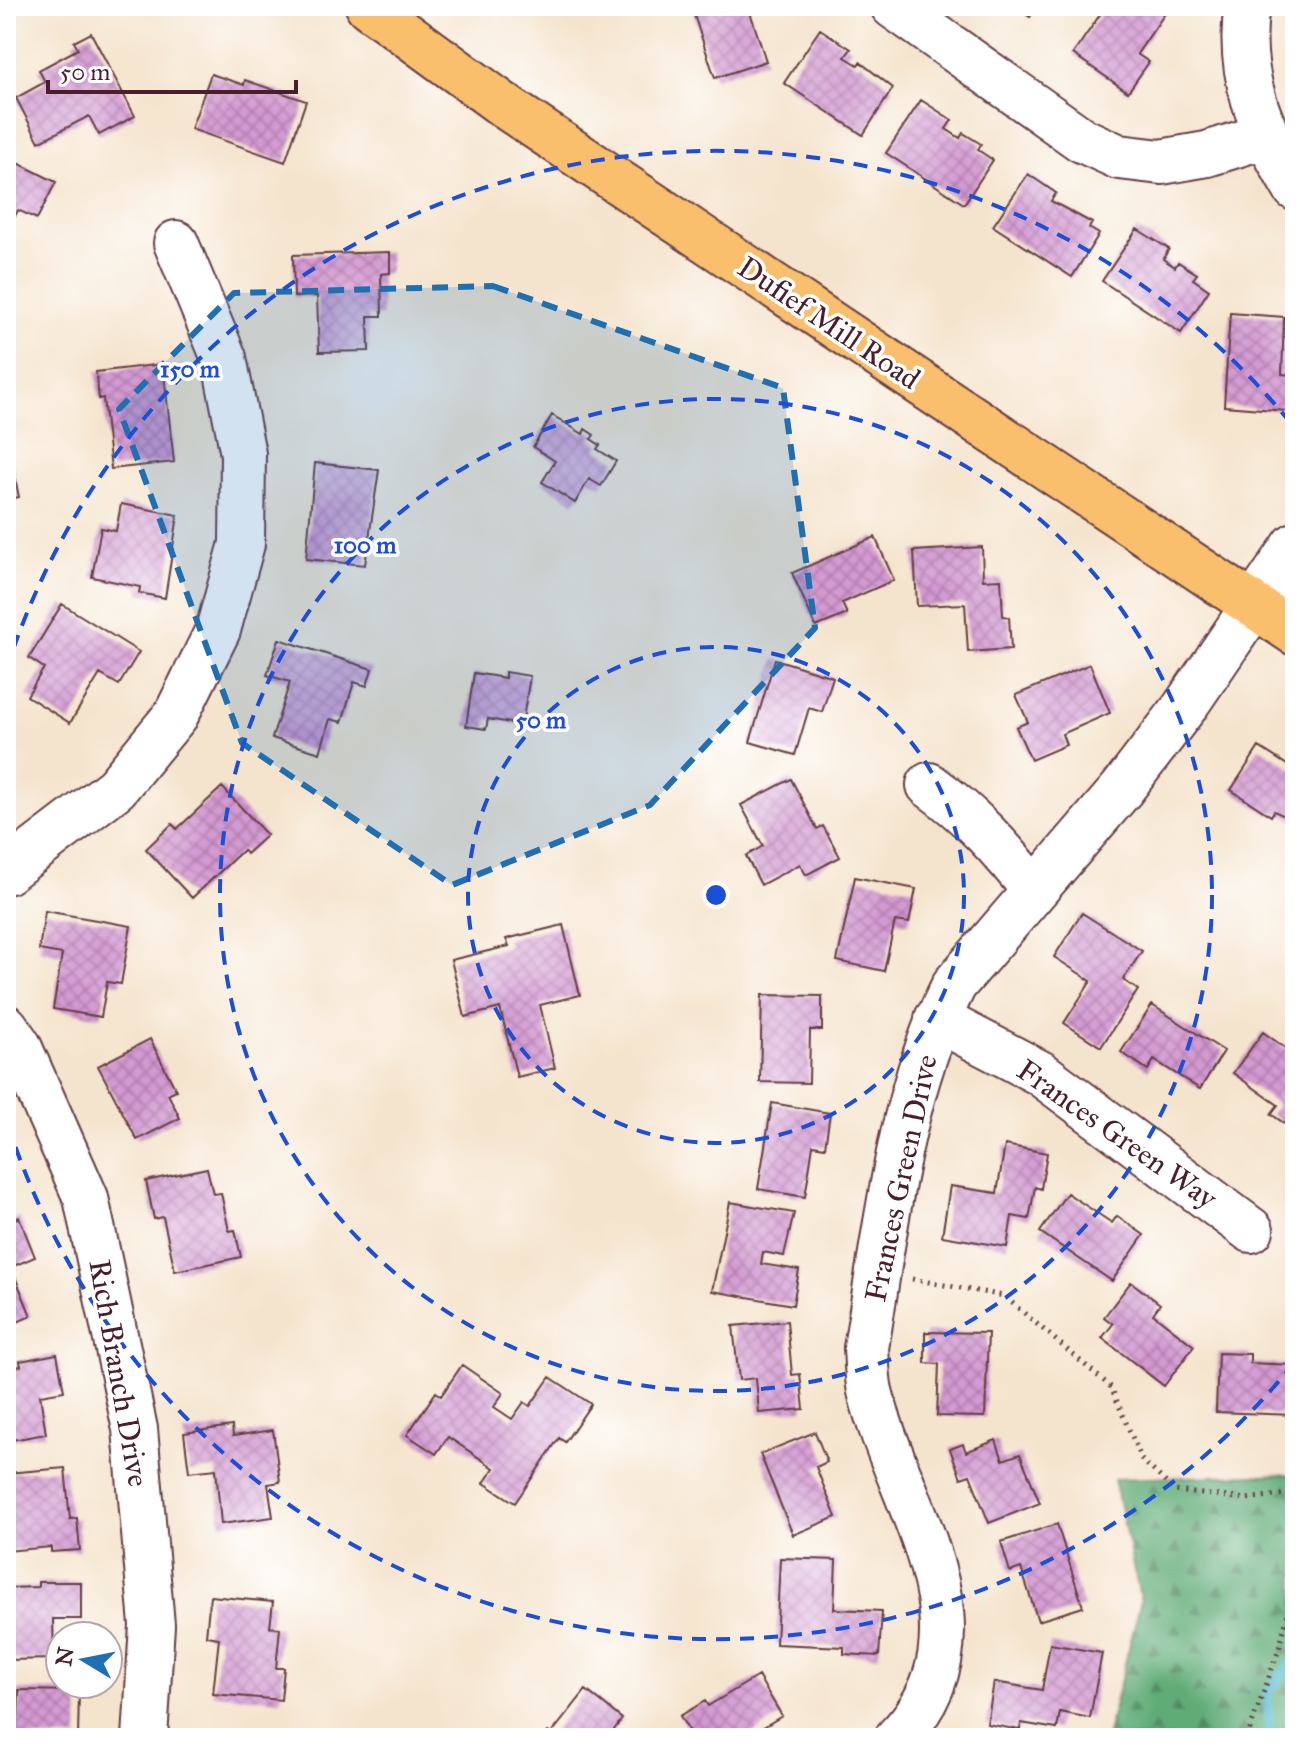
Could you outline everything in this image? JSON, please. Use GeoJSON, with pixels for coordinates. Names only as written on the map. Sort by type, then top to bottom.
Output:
{"type":"FeatureCollection","features":[{"type":"Feature","properties":{"kind":"main road","name":"Dufief Mill Road"},"geometry":{"type":"LineString","coordinates":[[368,6],[509,109],[1295,633]]}},
{"type":"Feature","properties":{"kind":"street"},"geometry":{"type":"LineString","coordinates":[[893,6],[1082,140],[1119,157],[1161,162],[1207,154],[1264,136]]}},
{"type":"Feature","properties":{"kind":"street"},"geometry":{"type":"LineString","coordinates":[[1247,6],[1243,27],[1246,78],[1264,136],[1295,188]]}},
{"type":"Feature","properties":{"kind":"street"},"geometry":{"type":"LineString","coordinates":[[6,872],[116,788],[176,715],[218,630],[242,544],[243,454],[224,358],[176,243]]}},
{"type":"Feature","properties":{"kind":"street","name":"Frances Green Drive"},"geometry":{"type":"LineString","coordinates":[[897,1738],[913,1721],[932,1692],[944,1622],[936,1577],[869,1389],[866,1348],[915,1085],[937,1019],[954,985],[1122,789],[1255,606],[1295,545]]}},
{"type":"Feature","properties":{"kind":"street"},"geometry":{"type":"LineString","coordinates":[[929,785],[973,819],[1034,890]]}},
{"type":"Feature","properties":{"kind":"street","name":"Frances Green Way"},"geometry":{"type":"LineString","coordinates":[[937,1019],[1040,1073],[1251,1230]]}},
{"type":"Feature","properties":{"kind":"street","name":"Rich Branch Drive"},"geometry":{"type":"LineString","coordinates":[[6,1027],[19,1046],[86,1198],[135,1429],[152,1625],[145,1738]]}},
{"type":"Feature","properties":{"kind":"path"},"geometry":{"type":"LineString","coordinates":[[879,1273],[1004,1296],[1111,1387],[1142,1460],[1175,1491],[1246,1499],[1295,1493]]}},
{"type":"Feature","properties":{"kind":"path"},"geometry":{"type":"LineString","coordinates":[[1247,1738],[1279,1649],[1295,1585]]}},
{"type":"Feature","properties":{"kind":"highlighted area"},"geometry":{"type":"Polygon","coordinates":[[[493,286],[783,388],[815,628],[650,805],[452,885],[242,743],[119,409],[234,293],[493,286]]]}},
{"type":"Feature","properties":{"kind":"green space"},"geometry":{"type":"Polygon","coordinates":[[[1295,1474],[1295,1738],[1106,1738],[1141,1601],[1114,1479],[1295,1474]]]}},
{"type":"Feature","properties":{"kind":"building"},"geometry":{"type":"Polygon","coordinates":[[[691,6],[748,6],[766,61],[715,78],[691,6]]]}},
{"type":"Feature","properties":{"kind":"building"},"geometry":{"type":"Polygon","coordinates":[[[1014,6],[1037,6],[1030,17],[1014,6]]]}},
{"type":"Feature","properties":{"kind":"building"},"geometry":{"type":"Polygon","coordinates":[[[1106,6],[1170,6],[1137,54],[1149,62],[1128,92],[1073,54],[1106,6]]]}},
{"type":"Feature","properties":{"kind":"building"},"geometry":{"type":"Polygon","coordinates":[[[820,29],[851,49],[845,57],[858,65],[860,62],[893,88],[863,135],[784,83],[820,29]]]}},
{"type":"Feature","properties":{"kind":"building"},"geometry":{"type":"Polygon","coordinates":[[[91,33],[135,116],[99,135],[89,116],[39,142],[16,98],[45,82],[39,70],[78,49],[74,42],[91,33]]]}},
{"type":"Feature","properties":{"kind":"building"},"geometry":{"type":"Polygon","coordinates":[[[211,74],[244,85],[245,80],[306,101],[285,162],[191,129],[211,74]]]}},
{"type":"Feature","properties":{"kind":"building"},"geometry":{"type":"Polygon","coordinates":[[[921,100],[952,120],[946,129],[960,138],[963,133],[981,144],[978,150],[993,160],[964,204],[886,153],[921,100]]]}},
{"type":"Feature","properties":{"kind":"building"},"geometry":{"type":"Polygon","coordinates":[[[6,157],[56,182],[37,219],[18,210],[6,234],[6,157]]]}},
{"type":"Feature","properties":{"kind":"building"},"geometry":{"type":"Polygon","coordinates":[[[1028,174],[1056,193],[1051,201],[1092,223],[1089,228],[1099,234],[1072,277],[993,226],[1028,174]]]}},
{"type":"Feature","properties":{"kind":"building"},"geometry":{"type":"Polygon","coordinates":[[[1137,229],[1169,249],[1163,259],[1175,267],[1178,262],[1197,274],[1193,279],[1209,290],[1181,333],[1102,281],[1137,229]]]}},
{"type":"Feature","properties":{"kind":"building"},"geometry":{"type":"Polygon","coordinates":[[[390,252],[390,273],[381,274],[382,316],[368,316],[369,351],[319,352],[317,296],[294,297],[293,255],[390,252]]]}},
{"type":"Feature","properties":{"kind":"building"},"geometry":{"type":"Polygon","coordinates":[[[1230,313],[1284,317],[1282,374],[1291,375],[1288,411],[1224,406],[1230,313]]]}},
{"type":"Feature","properties":{"kind":"building"},"geometry":{"type":"Polygon","coordinates":[[[163,364],[174,462],[111,469],[103,398],[99,399],[96,372],[163,364]]]}},
{"type":"Feature","properties":{"kind":"building"},"geometry":{"type":"Polygon","coordinates":[[[552,415],[583,434],[585,429],[594,435],[591,439],[600,445],[597,449],[616,461],[601,486],[589,479],[575,503],[542,482],[555,461],[533,447],[552,415]]]}},
{"type":"Feature","properties":{"kind":"building"},"geometry":{"type":"Polygon","coordinates":[[[6,440],[19,497],[6,500],[6,440]]]}},
{"type":"Feature","properties":{"kind":"building"},"geometry":{"type":"Polygon","coordinates":[[[315,463],[379,470],[365,565],[306,559],[315,463]]]}},
{"type":"Feature","properties":{"kind":"building"},"geometry":{"type":"Polygon","coordinates":[[[121,504],[178,515],[165,598],[139,593],[140,587],[92,577],[101,528],[116,531],[121,504]]]}},
{"type":"Feature","properties":{"kind":"building"},"geometry":{"type":"Polygon","coordinates":[[[875,537],[894,580],[842,603],[847,614],[816,627],[792,573],[875,537]]]}},
{"type":"Feature","properties":{"kind":"building"},"geometry":{"type":"Polygon","coordinates":[[[982,547],[983,580],[1001,579],[1003,616],[1009,617],[1011,649],[968,652],[965,604],[917,606],[914,551],[982,547]]]}},
{"type":"Feature","properties":{"kind":"building"},"geometry":{"type":"Polygon","coordinates":[[[62,604],[139,652],[119,685],[100,674],[70,723],[27,696],[44,668],[29,658],[62,604]]]}},
{"type":"Feature","properties":{"kind":"building"},"geometry":{"type":"Polygon","coordinates":[[[279,639],[372,669],[367,686],[354,682],[342,722],[330,719],[320,753],[272,738],[290,682],[267,675],[279,639]]]}},
{"type":"Feature","properties":{"kind":"building"},"geometry":{"type":"Polygon","coordinates":[[[775,659],[833,677],[822,712],[809,708],[795,755],[750,742],[775,659]]]}},
{"type":"Feature","properties":{"kind":"building"},"geometry":{"type":"Polygon","coordinates":[[[1090,664],[1110,713],[1062,734],[1066,745],[1031,760],[1016,727],[1028,722],[1016,695],[1090,664]]]}},
{"type":"Feature","properties":{"kind":"building"},"geometry":{"type":"Polygon","coordinates":[[[505,672],[530,676],[522,725],[488,719],[486,729],[466,726],[474,673],[505,678],[505,672]]]}},
{"type":"Feature","properties":{"kind":"building"},"geometry":{"type":"Polygon","coordinates":[[[1259,747],[1295,770],[1295,821],[1274,811],[1271,816],[1231,790],[1259,747]]]}},
{"type":"Feature","properties":{"kind":"building"},"geometry":{"type":"Polygon","coordinates":[[[791,779],[817,829],[823,826],[840,857],[806,875],[800,864],[761,885],[746,856],[763,846],[741,805],[791,779]]]}},
{"type":"Feature","properties":{"kind":"building"},"geometry":{"type":"Polygon","coordinates":[[[222,787],[267,835],[246,854],[243,850],[192,898],[146,849],[172,824],[177,829],[222,787]]]}},
{"type":"Feature","properties":{"kind":"building"},"geometry":{"type":"Polygon","coordinates":[[[855,877],[916,889],[909,923],[895,921],[884,971],[837,961],[855,877]]]}},
{"type":"Feature","properties":{"kind":"building"},"geometry":{"type":"Polygon","coordinates":[[[45,911],[131,926],[121,984],[107,982],[101,1017],[53,1009],[62,954],[39,950],[45,911]]]}},
{"type":"Feature","properties":{"kind":"building"},"geometry":{"type":"Polygon","coordinates":[[[1082,913],[1142,951],[1123,980],[1138,990],[1101,1047],[1064,1023],[1091,981],[1054,957],[1082,913]]]}},
{"type":"Feature","properties":{"kind":"building"},"geometry":{"type":"Polygon","coordinates":[[[563,925],[580,995],[540,1005],[555,1068],[517,1077],[500,1008],[465,1017],[451,960],[509,946],[506,939],[563,925]]]}},
{"type":"Feature","properties":{"kind":"building"},"geometry":{"type":"Polygon","coordinates":[[[762,995],[822,996],[822,1030],[810,1030],[809,1083],[760,1082],[762,995]]]}},
{"type":"Feature","properties":{"kind":"building"},"geometry":{"type":"Polygon","coordinates":[[[1152,1005],[1224,1051],[1200,1089],[1154,1060],[1148,1070],[1121,1052],[1152,1005]]]}},
{"type":"Feature","properties":{"kind":"building"},"geometry":{"type":"Polygon","coordinates":[[[1263,1032],[1295,1055],[1295,1131],[1271,1114],[1278,1105],[1233,1073],[1263,1032]]]}},
{"type":"Feature","properties":{"kind":"building"},"geometry":{"type":"Polygon","coordinates":[[[150,1039],[176,1090],[168,1094],[180,1118],[137,1140],[98,1066],[150,1039]]]}},
{"type":"Feature","properties":{"kind":"building"},"geometry":{"type":"Polygon","coordinates":[[[772,1103],[830,1113],[825,1147],[813,1145],[805,1197],[758,1189],[772,1103]]]}},
{"type":"Feature","properties":{"kind":"building"},"geometry":{"type":"Polygon","coordinates":[[[1005,1145],[1047,1153],[1041,1189],[1035,1187],[1029,1219],[1012,1216],[1007,1247],[942,1236],[950,1186],[997,1193],[1005,1145]]]}},
{"type":"Feature","properties":{"kind":"building"},"geometry":{"type":"Polygon","coordinates":[[[207,1168],[213,1194],[221,1193],[229,1231],[235,1230],[241,1257],[175,1271],[163,1217],[154,1219],[146,1181],[207,1168]]]}},
{"type":"Feature","properties":{"kind":"building"},"geometry":{"type":"Polygon","coordinates":[[[1067,1193],[1112,1223],[1117,1216],[1144,1235],[1112,1281],[1040,1232],[1067,1193]]]}},
{"type":"Feature","properties":{"kind":"building"},"geometry":{"type":"Polygon","coordinates":[[[730,1202],[794,1213],[784,1256],[763,1252],[761,1264],[799,1270],[793,1305],[712,1291],[730,1202]]]}},
{"type":"Feature","properties":{"kind":"building"},"geometry":{"type":"Polygon","coordinates":[[[19,1217],[35,1257],[11,1267],[31,1316],[6,1327],[6,1223],[19,1217]]]}},
{"type":"Feature","properties":{"kind":"building"},"geometry":{"type":"Polygon","coordinates":[[[1131,1282],[1160,1304],[1153,1314],[1194,1346],[1164,1386],[1102,1338],[1113,1324],[1104,1317],[1131,1282]]]}},
{"type":"Feature","properties":{"kind":"building"},"geometry":{"type":"Polygon","coordinates":[[[787,1321],[792,1375],[800,1374],[804,1409],[759,1413],[756,1378],[739,1380],[733,1326],[787,1321]]]}},
{"type":"Feature","properties":{"kind":"building"},"geometry":{"type":"Polygon","coordinates":[[[925,1332],[988,1333],[985,1417],[937,1416],[939,1364],[925,1363],[925,1332]]]}},
{"type":"Feature","properties":{"kind":"building"},"geometry":{"type":"Polygon","coordinates":[[[1218,1353],[1250,1354],[1250,1363],[1295,1365],[1295,1415],[1216,1412],[1218,1353]]]}},
{"type":"Feature","properties":{"kind":"building"},"geometry":{"type":"Polygon","coordinates":[[[57,1354],[64,1391],[40,1395],[46,1434],[6,1441],[6,1369],[21,1366],[20,1361],[57,1354]]]}},
{"type":"Feature","properties":{"kind":"building"},"geometry":{"type":"Polygon","coordinates":[[[462,1365],[503,1393],[494,1407],[512,1419],[524,1402],[530,1406],[550,1377],[591,1404],[565,1442],[559,1438],[515,1503],[484,1483],[494,1468],[448,1437],[436,1454],[407,1435],[436,1392],[441,1396],[462,1365]]]}},
{"type":"Feature","properties":{"kind":"building"},"geometry":{"type":"Polygon","coordinates":[[[232,1426],[233,1436],[273,1430],[280,1482],[268,1484],[273,1517],[221,1524],[216,1469],[189,1472],[184,1433],[232,1426]]]}},
{"type":"Feature","properties":{"kind":"building"},"geometry":{"type":"Polygon","coordinates":[[[815,1432],[827,1462],[816,1467],[836,1517],[793,1535],[760,1454],[815,1432]]]}},
{"type":"Feature","properties":{"kind":"building"},"geometry":{"type":"Polygon","coordinates":[[[996,1440],[1003,1460],[1020,1454],[1040,1503],[989,1523],[970,1475],[961,1478],[950,1449],[963,1444],[966,1452],[996,1440]]]}},
{"type":"Feature","properties":{"kind":"building"},"geometry":{"type":"Polygon","coordinates":[[[65,1468],[70,1519],[77,1518],[80,1550],[51,1552],[51,1547],[6,1551],[6,1505],[10,1504],[7,1473],[65,1468]]]}},
{"type":"Feature","properties":{"kind":"building"},"geometry":{"type":"Polygon","coordinates":[[[1057,1524],[1083,1607],[1038,1621],[1021,1568],[1010,1572],[1001,1542],[1057,1524]]]}},
{"type":"Feature","properties":{"kind":"building"},"geometry":{"type":"Polygon","coordinates":[[[780,1558],[836,1560],[834,1609],[882,1611],[879,1656],[844,1654],[844,1647],[776,1644],[780,1558]]]}},
{"type":"Feature","properties":{"kind":"building"},"geometry":{"type":"Polygon","coordinates":[[[38,1582],[81,1582],[81,1619],[44,1620],[44,1659],[6,1660],[6,1588],[38,1587],[38,1582]]]}},
{"type":"Feature","properties":{"kind":"building"},"geometry":{"type":"Polygon","coordinates":[[[210,1596],[273,1602],[270,1627],[280,1628],[276,1668],[284,1668],[281,1700],[213,1694],[219,1638],[206,1636],[210,1596]]]}},
{"type":"Feature","properties":{"kind":"building"},"geometry":{"type":"Polygon","coordinates":[[[1050,1644],[1102,1653],[1090,1718],[1060,1712],[1057,1729],[1021,1723],[1020,1730],[987,1724],[994,1682],[1042,1690],[1050,1644]]]}},
{"type":"Feature","properties":{"kind":"building"},"geometry":{"type":"Polygon","coordinates":[[[758,1676],[782,1716],[745,1738],[693,1738],[680,1716],[705,1701],[708,1706],[758,1676]]]}},
{"type":"Feature","properties":{"kind":"building"},"geometry":{"type":"Polygon","coordinates":[[[19,1690],[44,1690],[44,1700],[79,1700],[78,1738],[6,1738],[6,1717],[18,1717],[19,1690]]]}},
{"type":"Feature","properties":{"kind":"building"},"geometry":{"type":"Polygon","coordinates":[[[586,1690],[622,1719],[608,1738],[543,1738],[548,1732],[551,1734],[586,1690]]]}},
{"type":"Feature","properties":{"kind":"building"},"geometry":{"type":"Polygon","coordinates":[[[205,1731],[261,1736],[261,1738],[205,1738],[205,1731]]]}},
{"type":"Feature","properties":{"kind":"waterway"},"geometry":{"type":"LineString","coordinates":[[1269,1738],[1268,1692],[1295,1659]]}}]}
